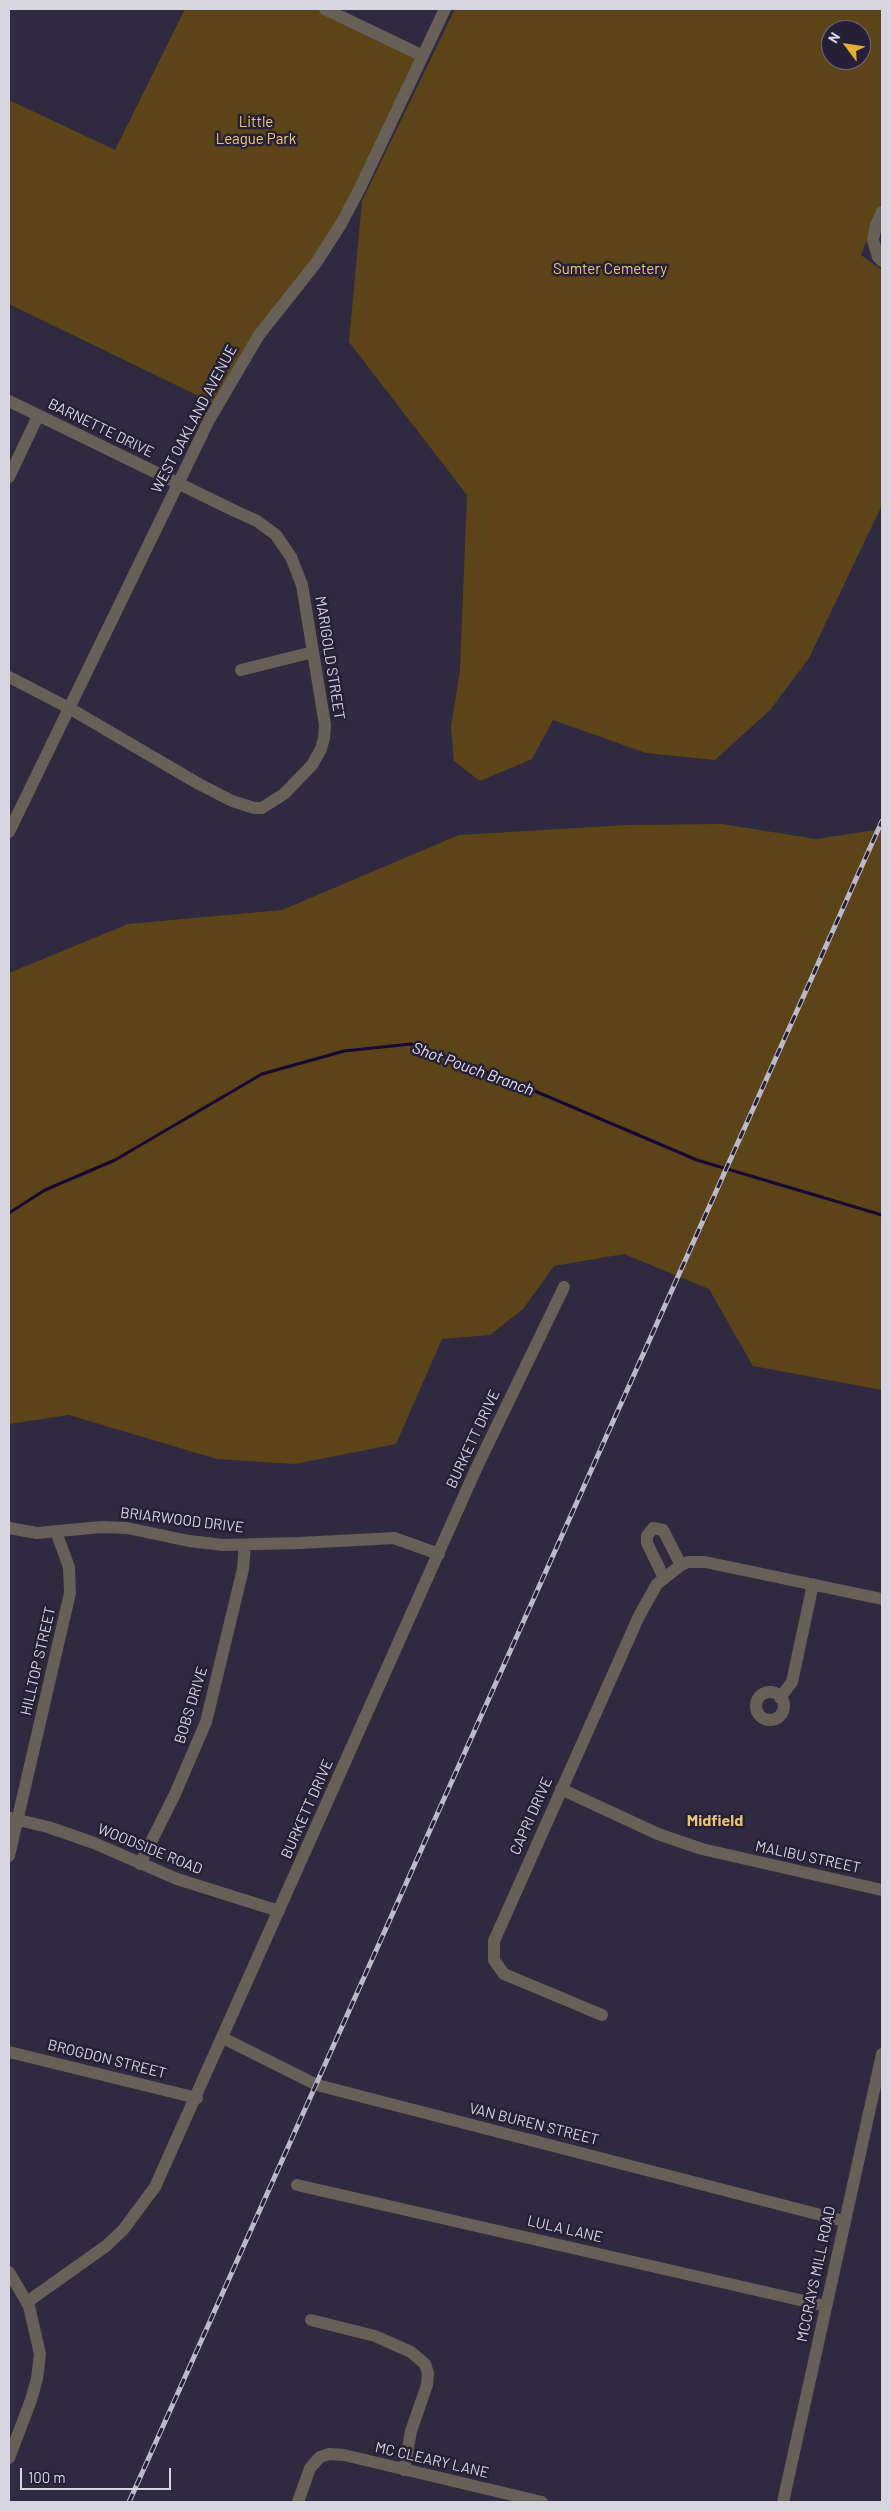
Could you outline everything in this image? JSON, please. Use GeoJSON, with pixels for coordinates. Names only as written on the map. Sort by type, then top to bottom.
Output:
{"type":"FeatureCollection","features":[{"type":"Feature","properties":{"kind":"street"},"geometry":{"type":"LineString","coordinates":[[325,9],[423,56]]}},
{"type":"Feature","properties":{"kind":"street","name":"WEST OAKLAND AVENUE"},"geometry":{"type":"LineString","coordinates":[[9,832],[209,420],[258,335],[316,262],[341,224],[445,9]]}},
{"type":"Feature","properties":{"kind":"street"},"geometry":{"type":"LineString","coordinates":[[879,256],[874,233],[882,212]]}},
{"type":"Feature","properties":{"kind":"street","name":"BARNETTE DRIVE"},"geometry":{"type":"LineString","coordinates":[[9,401],[178,483]]}},
{"type":"Feature","properties":{"kind":"street"},"geometry":{"type":"LineString","coordinates":[[9,477],[38,416]]}},
{"type":"Feature","properties":{"kind":"street","name":"MARIGOLD STREET"},"geometry":{"type":"LineString","coordinates":[[9,677],[69,708],[232,801],[254,808],[262,808],[284,794],[312,765],[321,749],[324,724],[302,585],[291,557],[276,535],[257,521],[178,483]]}},
{"type":"Feature","properties":{"kind":"street"},"geometry":{"type":"LineString","coordinates":[[241,670],[313,652]]}},
{"type":"Feature","properties":{"kind":"street","name":"BURKETT DRIVE"},"geometry":{"type":"LineString","coordinates":[[27,2302],[86,2262],[129,2224],[155,2187],[197,2098],[480,1460],[564,1287]]}},
{"type":"Feature","properties":{"kind":"street","name":"BRIARWOOD DRIVE"},"geometry":{"type":"LineString","coordinates":[[9,1528],[37,1533],[102,1527],[127,1528],[189,1541],[246,1545],[385,1537],[407,1541],[439,1554]]}},
{"type":"Feature","properties":{"kind":"street"},"geometry":{"type":"LineString","coordinates":[[664,1578],[648,1543],[647,1536],[652,1528],[663,1530],[681,1565],[698,1562],[727,1565],[882,1599]]}},
{"type":"Feature","properties":{"kind":"street","name":"HILLTOP STREET"},"geometry":{"type":"LineString","coordinates":[[9,1856],[13,1819],[70,1592],[69,1567],[56,1532]]}},
{"type":"Feature","properties":{"kind":"street","name":"BOBS DRIVE"},"geometry":{"type":"LineString","coordinates":[[140,1864],[189,1765],[206,1722],[243,1569],[246,1545]]}},
{"type":"Feature","properties":{"kind":"street","name":"CAPRI DRIVE"},"geometry":{"type":"LineString","coordinates":[[602,2015],[504,1974],[498,1968],[493,1952],[497,1929],[639,1616],[664,1578],[681,1565]]}},
{"type":"Feature","properties":{"kind":"street"},"geometry":{"type":"LineString","coordinates":[[780,1698],[792,1682],[813,1584]]}},
{"type":"Feature","properties":{"kind":"street","name":"MALIBU STREET"},"geometry":{"type":"LineString","coordinates":[[561,1789],[658,1834],[702,1849],[882,1890]]}},
{"type":"Feature","properties":{"kind":"street","name":"WOODSIDE ROAD"},"geometry":{"type":"LineString","coordinates":[[13,1819],[48,1827],[94,1843],[191,1884],[279,1911]]}},
{"type":"Feature","properties":{"kind":"street","name":"VAN BUREN STREET"},"geometry":{"type":"LineString","coordinates":[[223,2038],[316,2085],[844,2221]]}},
{"type":"Feature","properties":{"kind":"street","name":"BROGDON STREET"},"geometry":{"type":"LineString","coordinates":[[9,2052],[197,2098]]}},
{"type":"Feature","properties":{"kind":"street","name":"MCCRAYS MILL ROAD"},"geometry":{"type":"LineString","coordinates":[[783,2502],[870,2101],[882,2054]]}},
{"type":"Feature","properties":{"kind":"street"},"geometry":{"type":"LineString","coordinates":[[870,2101],[882,2106]]}},
{"type":"Feature","properties":{"kind":"street","name":"LULA LANE"},"geometry":{"type":"LineString","coordinates":[[297,2185],[826,2306]]}},
{"type":"Feature","properties":{"kind":"street"},"geometry":{"type":"LineString","coordinates":[[9,2272],[27,2302],[35,2326],[40,2365],[32,2400],[10,2452]]}},
{"type":"Feature","properties":{"kind":"street"},"geometry":{"type":"LineString","coordinates":[[311,2320],[375,2336],[412,2352],[425,2364],[428,2373],[427,2385],[412,2431],[404,2470]]}},
{"type":"Feature","properties":{"kind":"street","name":"MC CLEARY LANE"},"geometry":{"type":"LineString","coordinates":[[298,2502],[310,2468],[316,2460],[329,2454],[344,2455],[511,2498],[542,2502]]}},
{"type":"Feature","properties":{"kind":"green space","name":"Little League Park"},"geometry":{"type":"Polygon","coordinates":[[[185,9],[325,9],[423,56],[359,190],[217,405],[9,304],[9,100],[115,150],[185,9]]]}},
{"type":"Feature","properties":{"kind":"green space","name":"Sumter Cemetery"},"geometry":{"type":"Polygon","coordinates":[[[455,9],[882,9],[882,202],[861,255],[882,270],[882,505],[809,658],[770,710],[715,760],[646,753],[553,720],[532,759],[480,781],[454,761],[451,727],[460,670],[467,495],[349,342],[362,201],[455,9]]]}},
{"type":"Feature","properties":{"kind":"green space"},"geometry":{"type":"Polygon","coordinates":[[[722,824],[816,839],[882,829],[882,1390],[753,1366],[709,1289],[624,1254],[554,1266],[523,1309],[490,1335],[442,1339],[396,1444],[295,1464],[217,1459],[69,1415],[9,1424],[9,973],[128,924],[282,910],[459,835],[627,825],[722,824]]]}},
{"type":"Feature","properties":{"kind":"waterway","name":"Shot Pouch Branch"},"geometry":{"type":"LineString","coordinates":[[9,1213],[45,1190],[115,1160],[262,1074],[344,1051],[411,1044],[516,1083],[697,1160],[882,1215]]}},
{"type":"Feature","properties":{"kind":"railway"},"geometry":{"type":"LineString","coordinates":[[129,2502],[882,821]]}},
{"type":"Feature","properties":{"kind":"district","name":"Midfield"},"geometry":{"type":"Point","coordinates":[715,1821]}}]}
